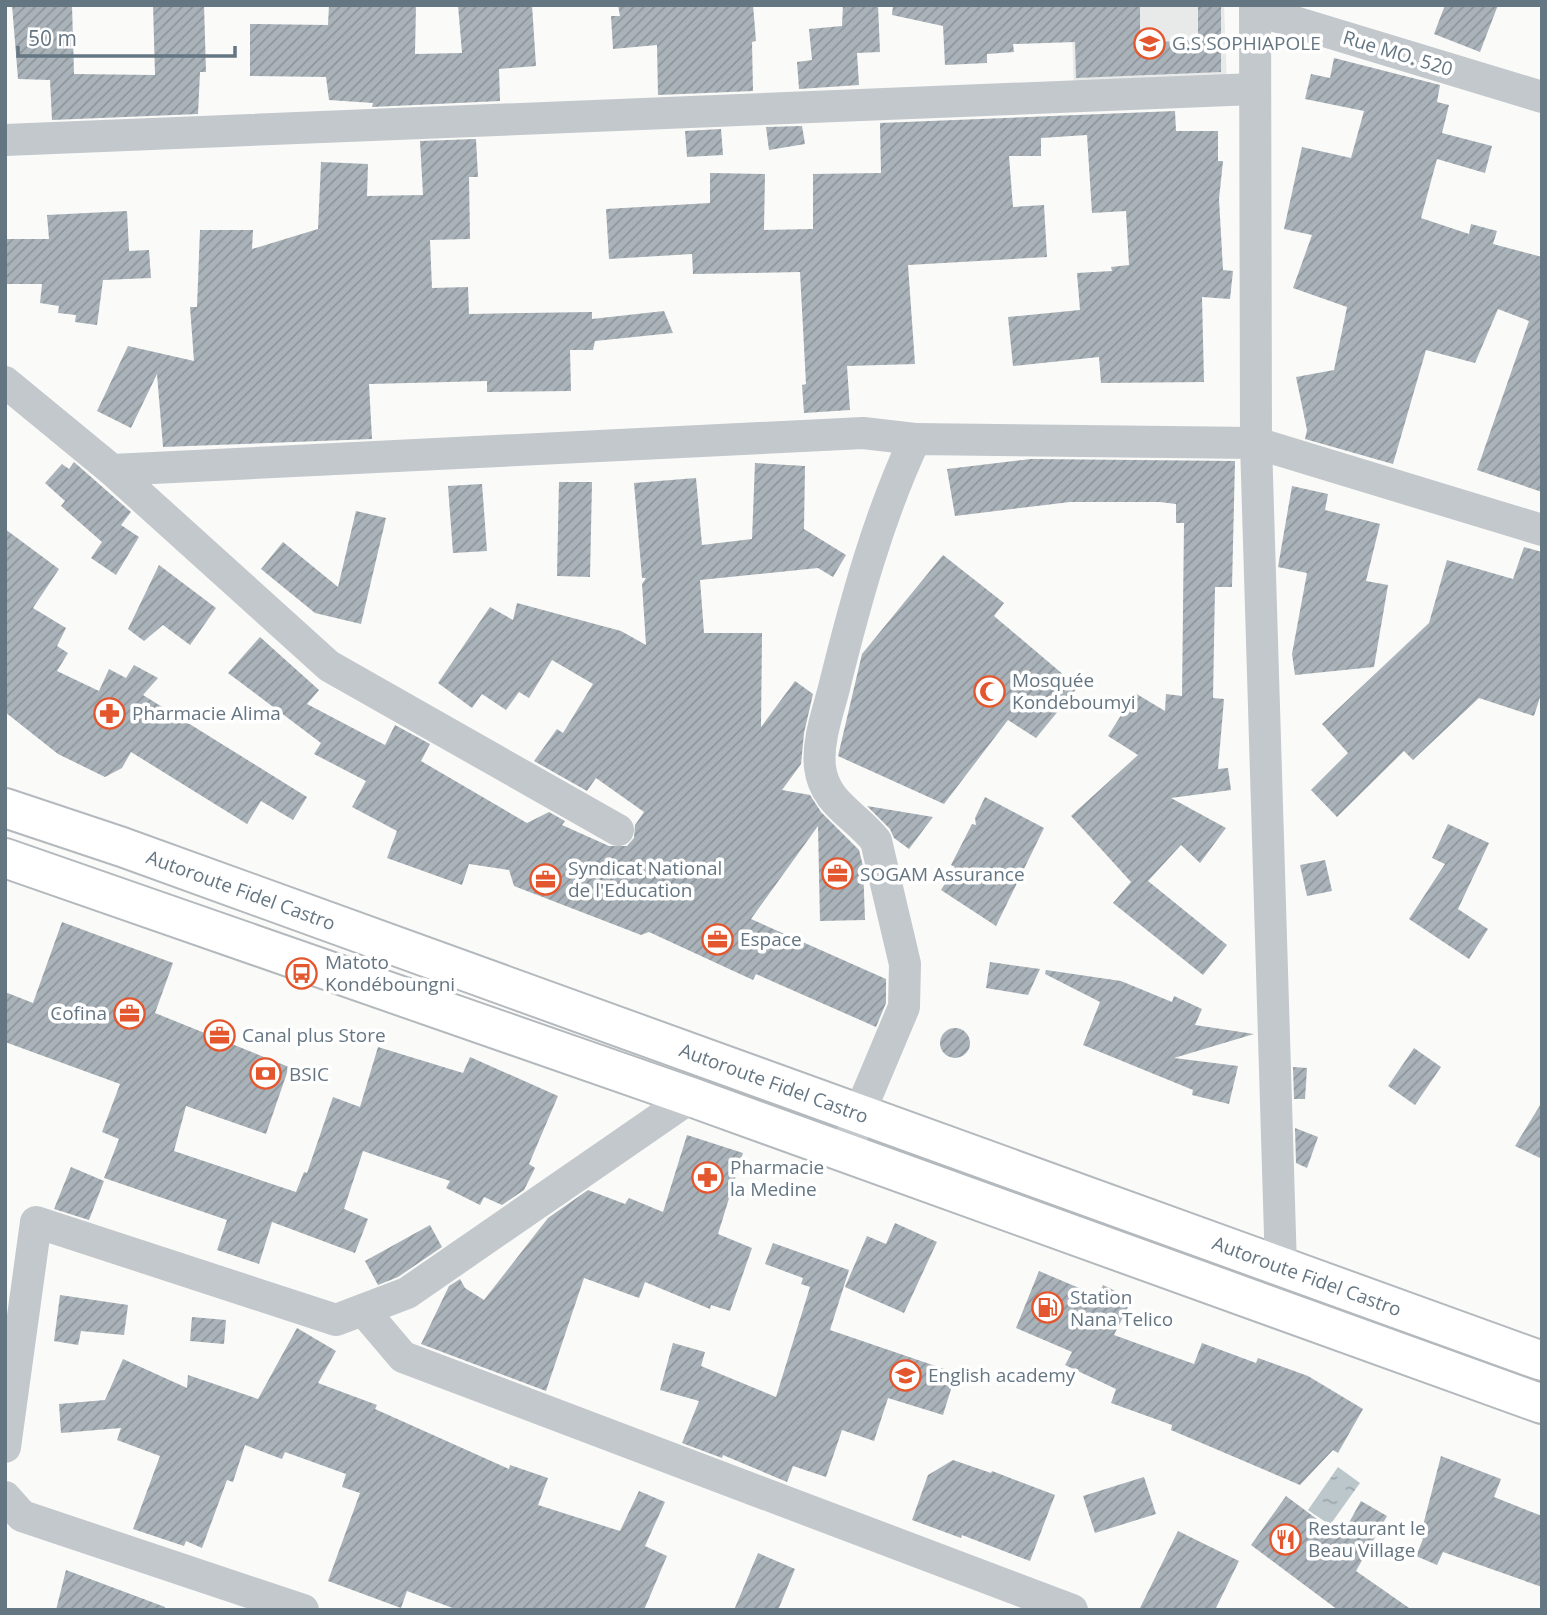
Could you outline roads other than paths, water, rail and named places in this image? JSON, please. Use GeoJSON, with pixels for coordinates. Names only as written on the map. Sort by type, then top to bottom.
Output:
{"type":"FeatureCollection","features":[{"type":"Feature","properties":{"kind":"highway","name":"Autoroute Fidel Castro"},"geometry":{"type":"LineString","coordinates":[[5,808],[122,847],[1542,1361]]}},
{"type":"Feature","properties":{"kind":"highway","name":"Autoroute Fidel Castro"},"geometry":{"type":"LineString","coordinates":[[5,858],[691,1097],[1542,1404]]}},
{"type":"Feature","properties":{"kind":"street"},"geometry":{"type":"LineString","coordinates":[[1255,7],[1256,443],[1281,1268]]}},
{"type":"Feature","properties":{"kind":"street","name":"Rue MO. 520"},"geometry":{"type":"LineString","coordinates":[[1255,7],[1542,97]]}},
{"type":"Feature","properties":{"kind":"street"},"geometry":{"type":"LineString","coordinates":[[5,140],[1254,89]]}},
{"type":"Feature","properties":{"kind":"street"},"geometry":{"type":"LineString","coordinates":[[5,383],[112,470],[329,666],[618,830]]}},
{"type":"Feature","properties":{"kind":"street"},"geometry":{"type":"LineString","coordinates":[[112,470],[863,433],[915,439],[1256,443],[1542,530]]}},
{"type":"Feature","properties":{"kind":"street"},"geometry":{"type":"LineString","coordinates":[[846,1153],[859,1114],[904,1007],[905,964],[876,841],[864,825],[841,810],[829,791],[820,767],[823,732],[844,648],[891,490],[915,439]]}},
{"type":"Feature","properties":{"kind":"street"},"geometry":{"type":"LineString","coordinates":[[5,1447],[36,1222],[336,1320],[407,1293],[691,1097]]}},
{"type":"Feature","properties":{"kind":"street"},"geometry":{"type":"LineString","coordinates":[[363,1310],[403,1357],[1072,1610]]}},
{"type":"Feature","properties":{"kind":"street"},"geometry":{"type":"LineString","coordinates":[[5,1497],[22,1516],[303,1610]]}},
{"type":"Feature","properties":{"kind":"water"},"geometry":{"type":"Polygon","coordinates":[[[1338,1467],[1360,1483],[1330,1525],[1308,1510],[1338,1467]]]}},
{"type":"Feature","properties":{"kind":"place","name":"G.S SOPHIAPOLE"},"geometry":{"type":"Point","coordinates":[1149,43]}},
{"type":"Feature","properties":{"kind":"place","name":"Mosquée Kondeboumyi"},"geometry":{"type":"Point","coordinates":[989,691]}},
{"type":"Feature","properties":{"kind":"place","name":"Pharmacie Alima"},"geometry":{"type":"Point","coordinates":[109,713]}},
{"type":"Feature","properties":{"kind":"place","name":"SOGAM Assurance"},"geometry":{"type":"Point","coordinates":[837,874]}},
{"type":"Feature","properties":{"kind":"place","name":"Syndicat National de l'Education"},"geometry":{"type":"Point","coordinates":[545,879]}},
{"type":"Feature","properties":{"kind":"place","name":"Espace"},"geometry":{"type":"Point","coordinates":[717,939]}},
{"type":"Feature","properties":{"kind":"place","name":"Matoto Kondéboungni"},"geometry":{"type":"Point","coordinates":[302,973]}},
{"type":"Feature","properties":{"kind":"place","name":"Cofina"},"geometry":{"type":"Point","coordinates":[130,1013]}},
{"type":"Feature","properties":{"kind":"place","name":"Canal plus Store"},"geometry":{"type":"Point","coordinates":[219,1035]}},
{"type":"Feature","properties":{"kind":"place","name":"BSIC"},"geometry":{"type":"Point","coordinates":[266,1074]}},
{"type":"Feature","properties":{"kind":"place","name":"Pharmacie la Medine"},"geometry":{"type":"Point","coordinates":[707,1178]}},
{"type":"Feature","properties":{"kind":"place","name":"Station Nana Telico"},"geometry":{"type":"Point","coordinates":[1047,1308]}},
{"type":"Feature","properties":{"kind":"place","name":"English academy"},"geometry":{"type":"Point","coordinates":[905,1375]}},
{"type":"Feature","properties":{"kind":"place","name":"Restaurant le Beau Village"},"geometry":{"type":"Point","coordinates":[1285,1539]}}]}
